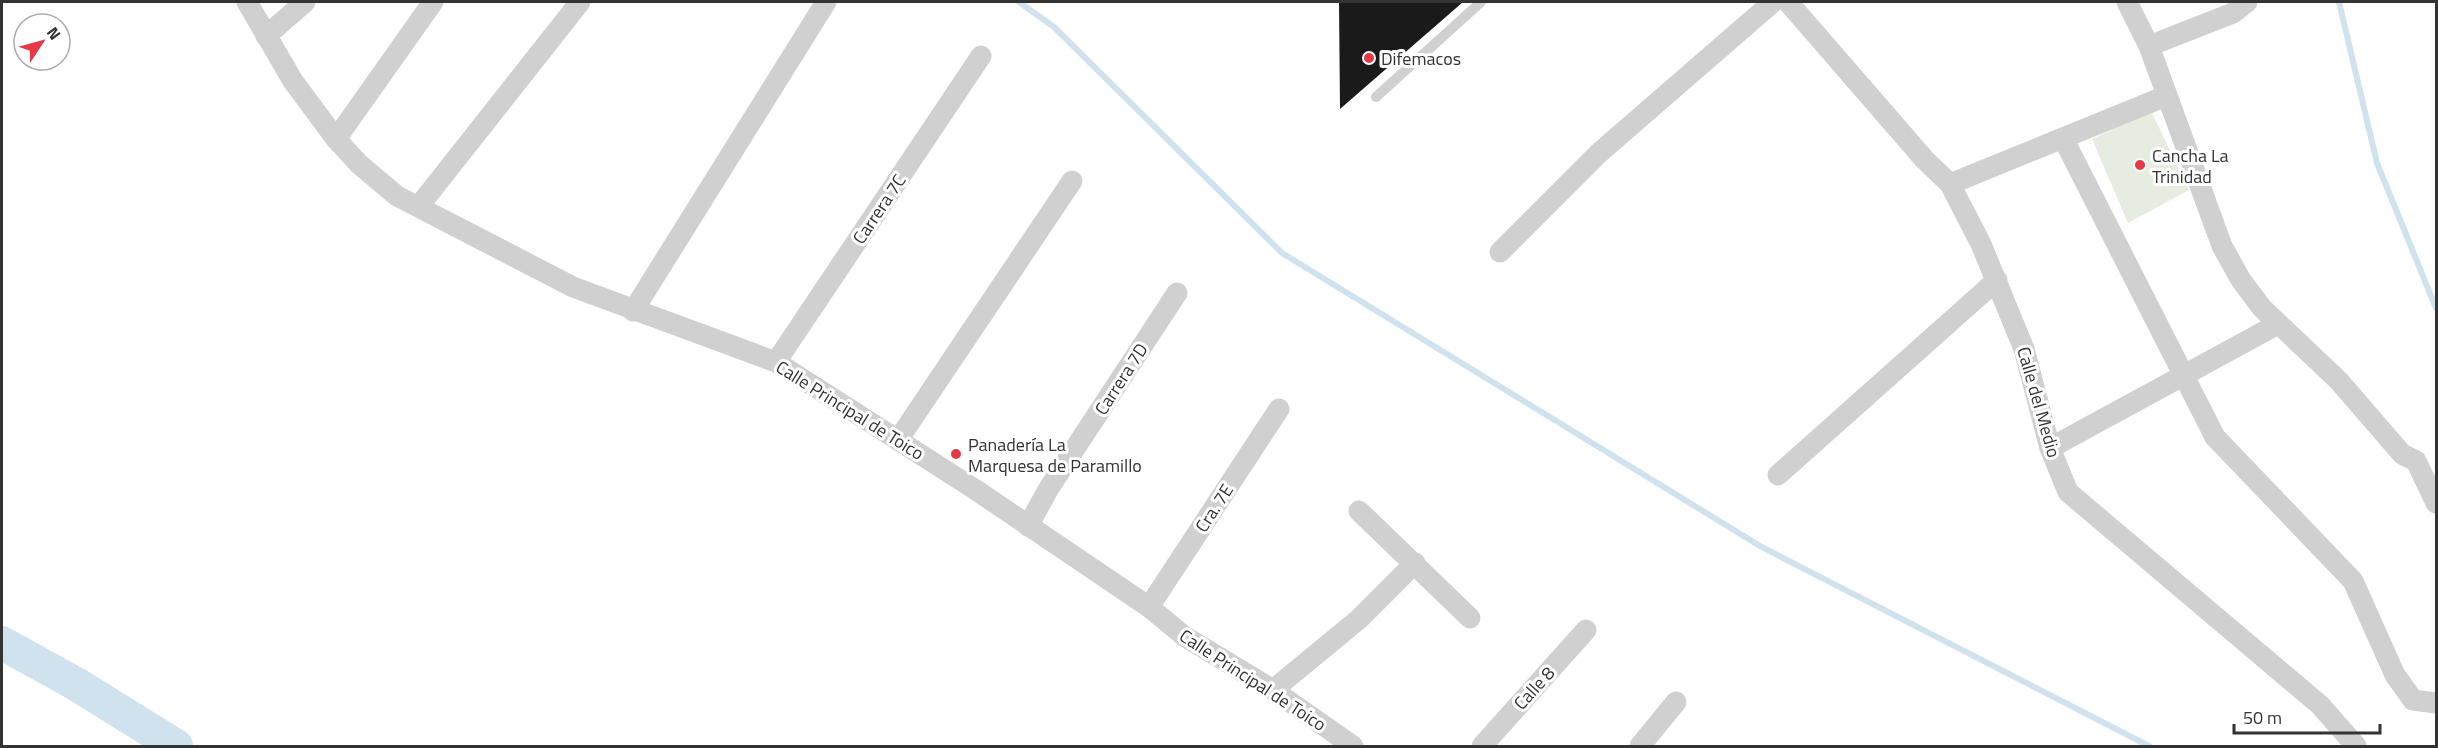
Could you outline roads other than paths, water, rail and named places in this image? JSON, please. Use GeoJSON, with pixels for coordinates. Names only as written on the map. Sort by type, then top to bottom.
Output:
{"type":"FeatureCollection","features":[{"type":"Feature","properties":{"kind":"street","name":"Calle Principal de Toico"},"geometry":{"type":"LineString","coordinates":[[247,2],[293,81],[336,139],[359,164],[397,196],[573,287],[776,362],[1028,526],[1149,607],[1184,636],[1273,690],[1353,747]]}},
{"type":"Feature","properties":{"kind":"street"},"geometry":{"type":"LineString","coordinates":[[266,36],[305,2]]}},
{"type":"Feature","properties":{"kind":"street"},"geometry":{"type":"LineString","coordinates":[[336,139],[433,2]]}},
{"type":"Feature","properties":{"kind":"street"},"geometry":{"type":"LineString","coordinates":[[419,206],[580,2]]}},
{"type":"Feature","properties":{"kind":"street"},"geometry":{"type":"LineString","coordinates":[[633,311],[826,2]]}},
{"type":"Feature","properties":{"kind":"street"},"geometry":{"type":"LineString","coordinates":[[1500,252],[1599,153],[1773,2]]}},
{"type":"Feature","properties":{"kind":"street","name":"Calle del Medio"},"geometry":{"type":"LineString","coordinates":[[1788,2],[1925,160],[1950,184],[1996,280],[2024,349],[2050,448],[2068,492],[2320,705],[2356,747]]}},
{"type":"Feature","properties":{"kind":"street"},"geometry":{"type":"LineString","coordinates":[[2127,2],[2149,46],[2222,246],[2241,280],[2278,324],[2338,381],[2402,454],[2436,468]]}},
{"type":"Feature","properties":{"kind":"street"},"geometry":{"type":"LineString","coordinates":[[2149,46],[2233,13],[2247,2]]}},
{"type":"Feature","properties":{"kind":"street","name":"Carrera 7C"},"geometry":{"type":"LineString","coordinates":[[776,362],[981,56]]}},
{"type":"Feature","properties":{"kind":"street"},"geometry":{"type":"LineString","coordinates":[[1950,184],[2166,96]]}},
{"type":"Feature","properties":{"kind":"street"},"geometry":{"type":"LineString","coordinates":[[2063,138],[2183,377],[2216,437],[2353,581],[2395,675],[2414,700],[2436,703]]}},
{"type":"Feature","properties":{"kind":"street"},"geometry":{"type":"LineString","coordinates":[[898,440],[1072,181]]}},
{"type":"Feature","properties":{"kind":"street"},"geometry":{"type":"LineString","coordinates":[[1778,475],[1996,280]]}},
{"type":"Feature","properties":{"kind":"street","name":"Carrera 7D"},"geometry":{"type":"LineString","coordinates":[[1028,526],[1049,488],[1177,293]]}},
{"type":"Feature","properties":{"kind":"street"},"geometry":{"type":"LineString","coordinates":[[2050,448],[2278,324]]}},
{"type":"Feature","properties":{"kind":"street","name":"Cra. 7E"},"geometry":{"type":"LineString","coordinates":[[1149,607],[1279,409]]}},
{"type":"Feature","properties":{"kind":"street"},"geometry":{"type":"LineString","coordinates":[[2416,461],[2436,503]]}},
{"type":"Feature","properties":{"kind":"street"},"geometry":{"type":"LineString","coordinates":[[1359,511],[1470,618]]}},
{"type":"Feature","properties":{"kind":"street"},"geometry":{"type":"LineString","coordinates":[[1273,690],[1359,619],[1415,563]]}},
{"type":"Feature","properties":{"kind":"street","name":"Calle 8"},"geometry":{"type":"LineString","coordinates":[[1482,747],[1586,630]]}},
{"type":"Feature","properties":{"kind":"street"},"geometry":{"type":"LineString","coordinates":[[1640,747],[1676,702]]}},
{"type":"Feature","properties":{"kind":"lane"},"geometry":{"type":"LineString","coordinates":[[1376,97],[1481,2]]}},
{"type":"Feature","properties":{"kind":"waterway"},"geometry":{"type":"LineString","coordinates":[[1019,2],[1054,27],[1282,253],[1760,546],[2149,746]]}},
{"type":"Feature","properties":{"kind":"waterway"},"geometry":{"type":"LineString","coordinates":[[2339,2],[2377,163],[2436,308]]}},
{"type":"Feature","properties":{"kind":"waterway"},"geometry":{"type":"LineString","coordinates":[[2,643],[76,684],[176,746]]}},
{"type":"Feature","properties":{"kind":"place","name":"Difemacos"},"geometry":{"type":"Point","coordinates":[1369,58]}},
{"type":"Feature","properties":{"kind":"place","name":"Cancha La Trinidad"},"geometry":{"type":"Point","coordinates":[2140,165]}},
{"type":"Feature","properties":{"kind":"place","name":"Panadería La Marquesa de Paramillo"},"geometry":{"type":"Point","coordinates":[956,454]}}]}
